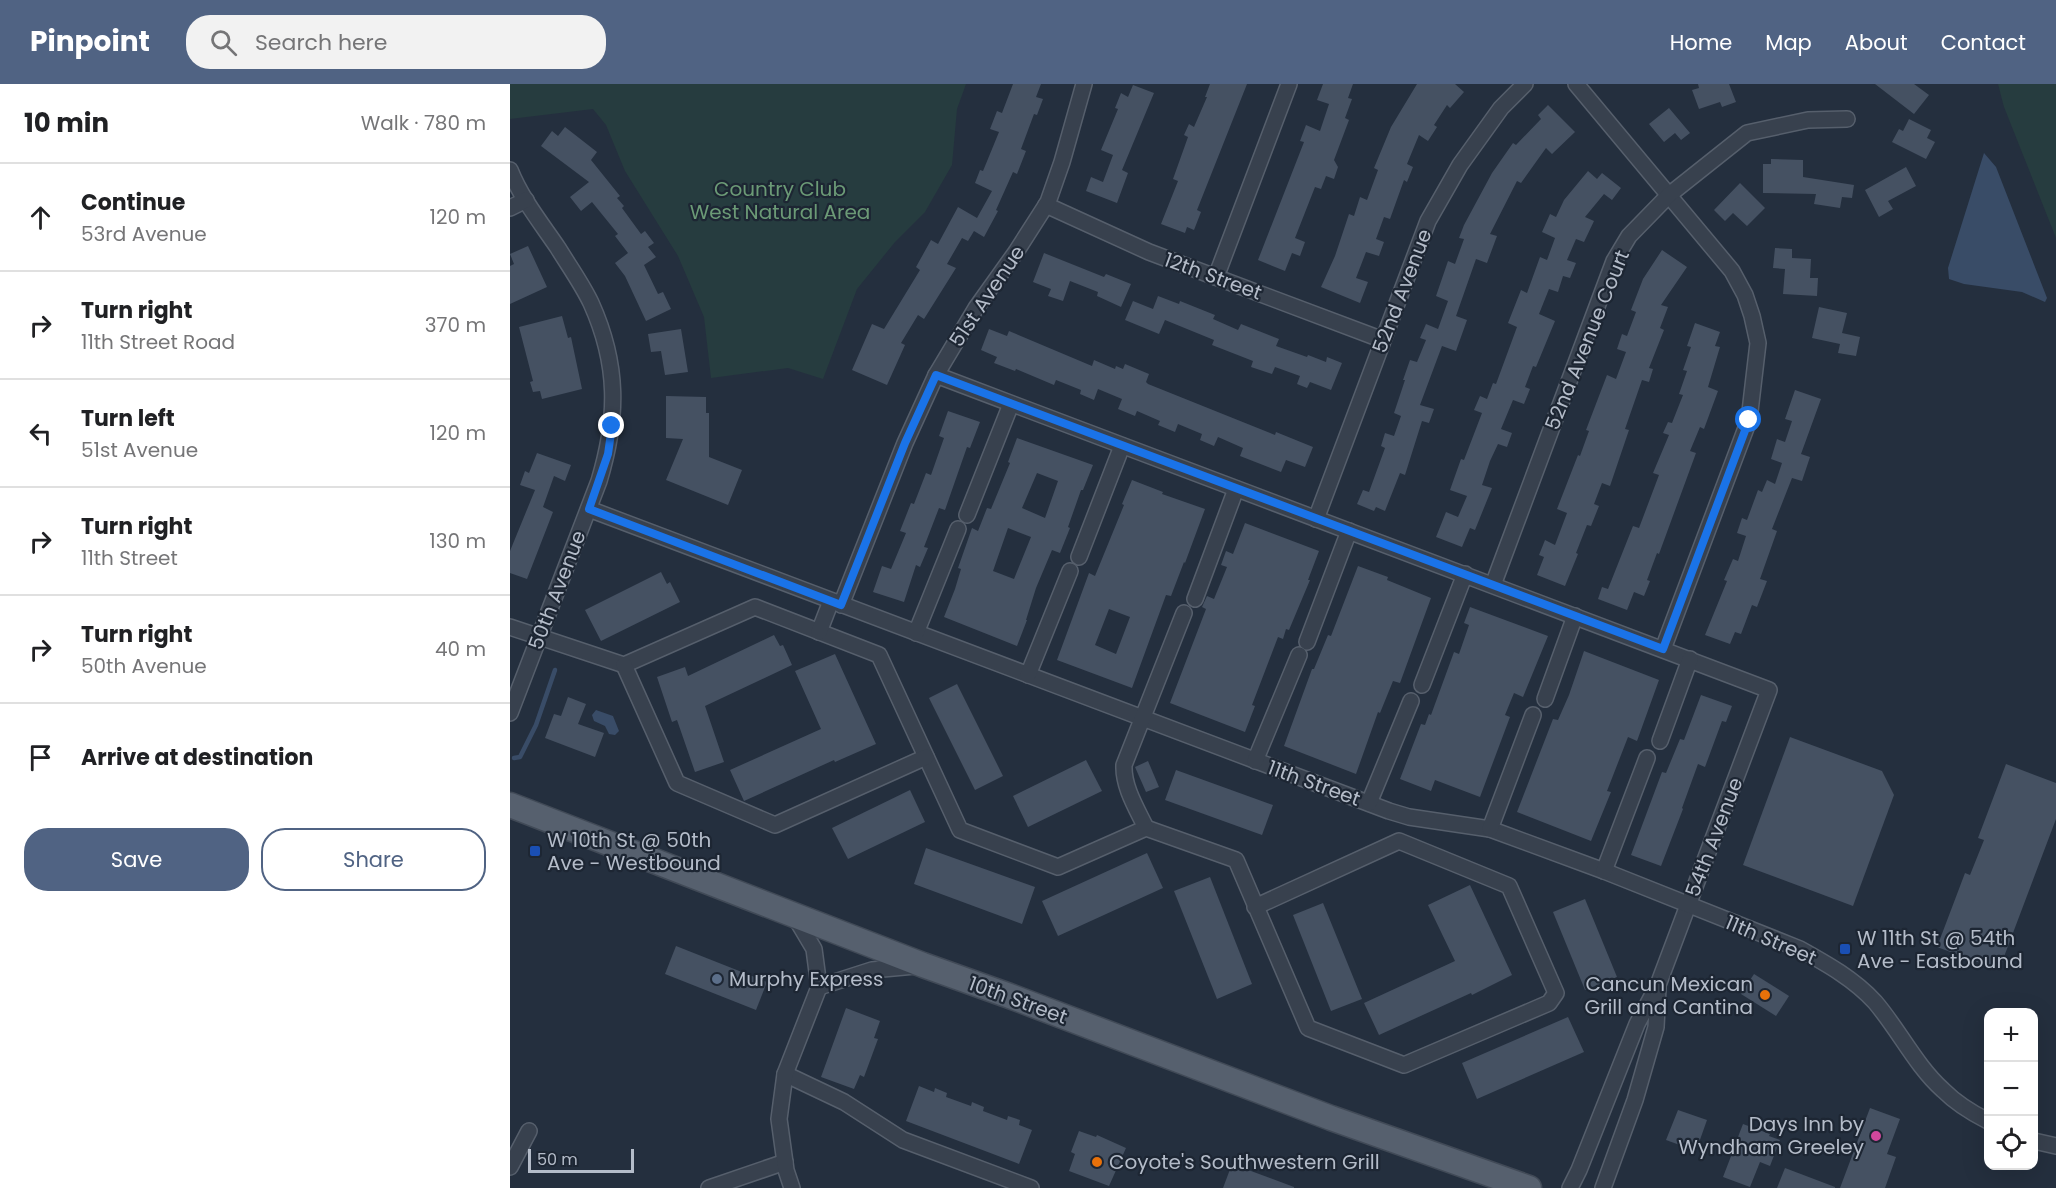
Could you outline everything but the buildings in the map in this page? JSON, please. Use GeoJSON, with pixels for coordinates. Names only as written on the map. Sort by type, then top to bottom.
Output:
{"type":"FeatureCollection","features":[{"type":"Feature","properties":{"kind":"main road","name":"10th Street"},"geometry":{"type":"LineString","coordinates":[[510,805],[923,965],[1332,1118],[1529,1188]]}},
{"type":"Feature","properties":{"kind":"street","name":"51st Avenue"},"geometry":{"type":"LineString","coordinates":[[819,632],[836,603],[936,375],[976,308],[1017,252],[1046,205],[1062,162],[1084,84]]}},
{"type":"Feature","properties":{"kind":"street"},"geometry":{"type":"LineString","coordinates":[[1216,277],[1289,84]]}},
{"type":"Feature","properties":{"kind":"street","name":"52nd Avenue"},"geometry":{"type":"LineString","coordinates":[[1316,519],[1428,221],[1460,165],[1501,108],[1525,84]]}},
{"type":"Feature","properties":{"kind":"street"},"geometry":{"type":"LineString","coordinates":[[1576,84],[1732,271],[1745,294],[1758,343],[1749,420],[1663,649]]}},
{"type":"Feature","properties":{"kind":"street","name":"52nd Avenue Court"},"geometry":{"type":"LineString","coordinates":[[1493,585],[1614,261],[1629,236],[1669,195],[1747,133],[1808,120],[1847,119]]}},
{"type":"Feature","properties":{"kind":"street","name":"50th Avenue"},"geometry":{"type":"LineString","coordinates":[[510,170],[526,200],[591,303],[613,376],[614,405],[608,454],[510,713]]}},
{"type":"Feature","properties":{"kind":"street"},"geometry":{"type":"LineString","coordinates":[[510,208],[526,200]]}},
{"type":"Feature","properties":{"kind":"street","name":"12th Street"},"geometry":{"type":"LineString","coordinates":[[1046,205],[1149,252],[1383,340]]}},
{"type":"Feature","properties":{"kind":"street"},"geometry":{"type":"LineString","coordinates":[[936,375],[1690,659],[1660,741]]}},
{"type":"Feature","properties":{"kind":"street"},"geometry":{"type":"LineString","coordinates":[[967,515],[1011,404]]}},
{"type":"Feature","properties":{"kind":"street"},"geometry":{"type":"LineString","coordinates":[[1079,557],[1122,446]]}},
{"type":"Feature","properties":{"kind":"street"},"geometry":{"type":"LineString","coordinates":[[1195,599],[1236,489]]}},
{"type":"Feature","properties":{"kind":"street","name":"11th Street"},"geometry":{"type":"LineString","coordinates":[[589,509],[1369,803],[1409,817],[1490,829],[1604,871],[1800,950],[1848,978],[1875,1002],[1941,1089],[1984,1118]]}},
{"type":"Feature","properties":{"kind":"street"},"geometry":{"type":"LineString","coordinates":[[916,633],[958,529]]}},
{"type":"Feature","properties":{"kind":"street"},"geometry":{"type":"LineString","coordinates":[[1255,760],[1303,648],[1349,531]]}},
{"type":"Feature","properties":{"kind":"street"},"geometry":{"type":"LineString","coordinates":[[1028,675],[1070,571]]}},
{"type":"Feature","properties":{"kind":"street"},"geometry":{"type":"LineString","coordinates":[[1422,685],[1465,574]]}},
{"type":"Feature","properties":{"kind":"street"},"geometry":{"type":"LineString","coordinates":[[510,627],[624,665],[755,607],[879,655],[960,830],[1058,867],[1146,828],[1236,860],[1308,1028],[1404,1065],[1550,1003],[1556,993],[1509,886],[1399,841]]}},
{"type":"Feature","properties":{"kind":"street"},"geometry":{"type":"LineString","coordinates":[[1146,828],[1123,775],[1124,765],[1184,613]]}},
{"type":"Feature","properties":{"kind":"street"},"geometry":{"type":"LineString","coordinates":[[1545,699],[1575,616]]}},
{"type":"Feature","properties":{"kind":"street","name":"54th Avenue"},"geometry":{"type":"LineString","coordinates":[[1570,1188],[1637,1024],[1658,985],[1769,690],[1690,659]]}},
{"type":"Feature","properties":{"kind":"street"},"geometry":{"type":"LineString","coordinates":[[624,665],[677,783],[775,825],[926,757]]}},
{"type":"Feature","properties":{"kind":"street"},"geometry":{"type":"LineString","coordinates":[[1369,803],[1411,701]]}},
{"type":"Feature","properties":{"kind":"street"},"geometry":{"type":"LineString","coordinates":[[1490,829],[1533,715]]}},
{"type":"Feature","properties":{"kind":"street"},"geometry":{"type":"LineString","coordinates":[[1604,871],[1647,758]]}},
{"type":"Feature","properties":{"kind":"street"},"geometry":{"type":"LineString","coordinates":[[1255,907],[1399,841],[1409,817]]}},
{"type":"Feature","properties":{"kind":"street"},"geometry":{"type":"LineString","coordinates":[[792,1188],[785,1162],[779,1119],[785,1074],[819,987],[813,945],[793,914]]}},
{"type":"Feature","properties":{"kind":"street"},"geometry":{"type":"LineString","coordinates":[[819,987],[872,970],[923,965]]}},
{"type":"Feature","properties":{"kind":"street","name":"54th Avenue"},"geometry":{"type":"LineString","coordinates":[[1603,1188],[1635,1100],[1656,1027],[1658,985]]}},
{"type":"Feature","properties":{"kind":"street"},"geometry":{"type":"LineString","coordinates":[[785,1074],[844,1102],[903,1140],[1031,1188]]}},
{"type":"Feature","properties":{"kind":"street"},"geometry":{"type":"LineString","coordinates":[[510,1167],[529,1131]]}},
{"type":"Feature","properties":{"kind":"street"},"geometry":{"type":"LineString","coordinates":[[2038,1142],[2056,1146]]}},
{"type":"Feature","properties":{"kind":"street"},"geometry":{"type":"LineString","coordinates":[[709,1188],[785,1162]]}},
{"type":"Feature","properties":{"kind":"green space","name":"Country Club West Natural Area"},"geometry":{"type":"Polygon","coordinates":[[[510,84],[966,84],[957,109],[952,165],[925,212],[895,242],[857,289],[823,379],[788,368],[711,378],[704,317],[678,256],[625,171],[606,125],[593,109],[510,119],[510,84]]]}},
{"type":"Feature","properties":{"kind":"green space"},"geometry":{"type":"Polygon","coordinates":[[[1998,84],[2056,84],[2056,238],[2004,107],[1998,84]]]}},
{"type":"Feature","properties":{"kind":"water"},"geometry":{"type":"Polygon","coordinates":[[[1984,153],[1996,167],[2047,298],[2045,302],[2022,292],[1964,284],[1949,279],[1948,268],[1984,153]]]}},
{"type":"Feature","properties":{"kind":"water"},"geometry":{"type":"Polygon","coordinates":[[[596,710],[613,716],[619,731],[615,735],[609,734],[605,726],[594,721],[592,715],[596,710]]]}},
{"type":"Feature","properties":{"kind":"waterway"},"geometry":{"type":"LineString","coordinates":[[514,758],[520,757],[536,725],[555,670]]}},
{"type":"Feature","properties":{"kind":"place","name":"W 10th St @ 50th Ave - Westbound"},"geometry":{"type":"Point","coordinates":[535,851]}},
{"type":"Feature","properties":{"kind":"place","name":"W 11th St @ 54th Ave - Eastbound"},"geometry":{"type":"Point","coordinates":[1845,949]}},
{"type":"Feature","properties":{"kind":"place","name":"Murphy Express"},"geometry":{"type":"Point","coordinates":[717,979]}},
{"type":"Feature","properties":{"kind":"place","name":"Cancun Mexican Grill and Cantina"},"geometry":{"type":"Point","coordinates":[1765,995]}},
{"type":"Feature","properties":{"kind":"place","name":"Days Inn by Wyndham Greeley"},"geometry":{"type":"Point","coordinates":[1876,1136]}},
{"type":"Feature","properties":{"kind":"place","name":"Coyote's Southwestern Grill"},"geometry":{"type":"Point","coordinates":[1097,1162]}},
{"type":"Feature","properties":{"kind":"route"},"geometry":{"type":"LineString","coordinates":[[612,426],[608,454],[589,509],[841,605],[905,443],[936,375],[1663,649],[1749,420]]}}]}
